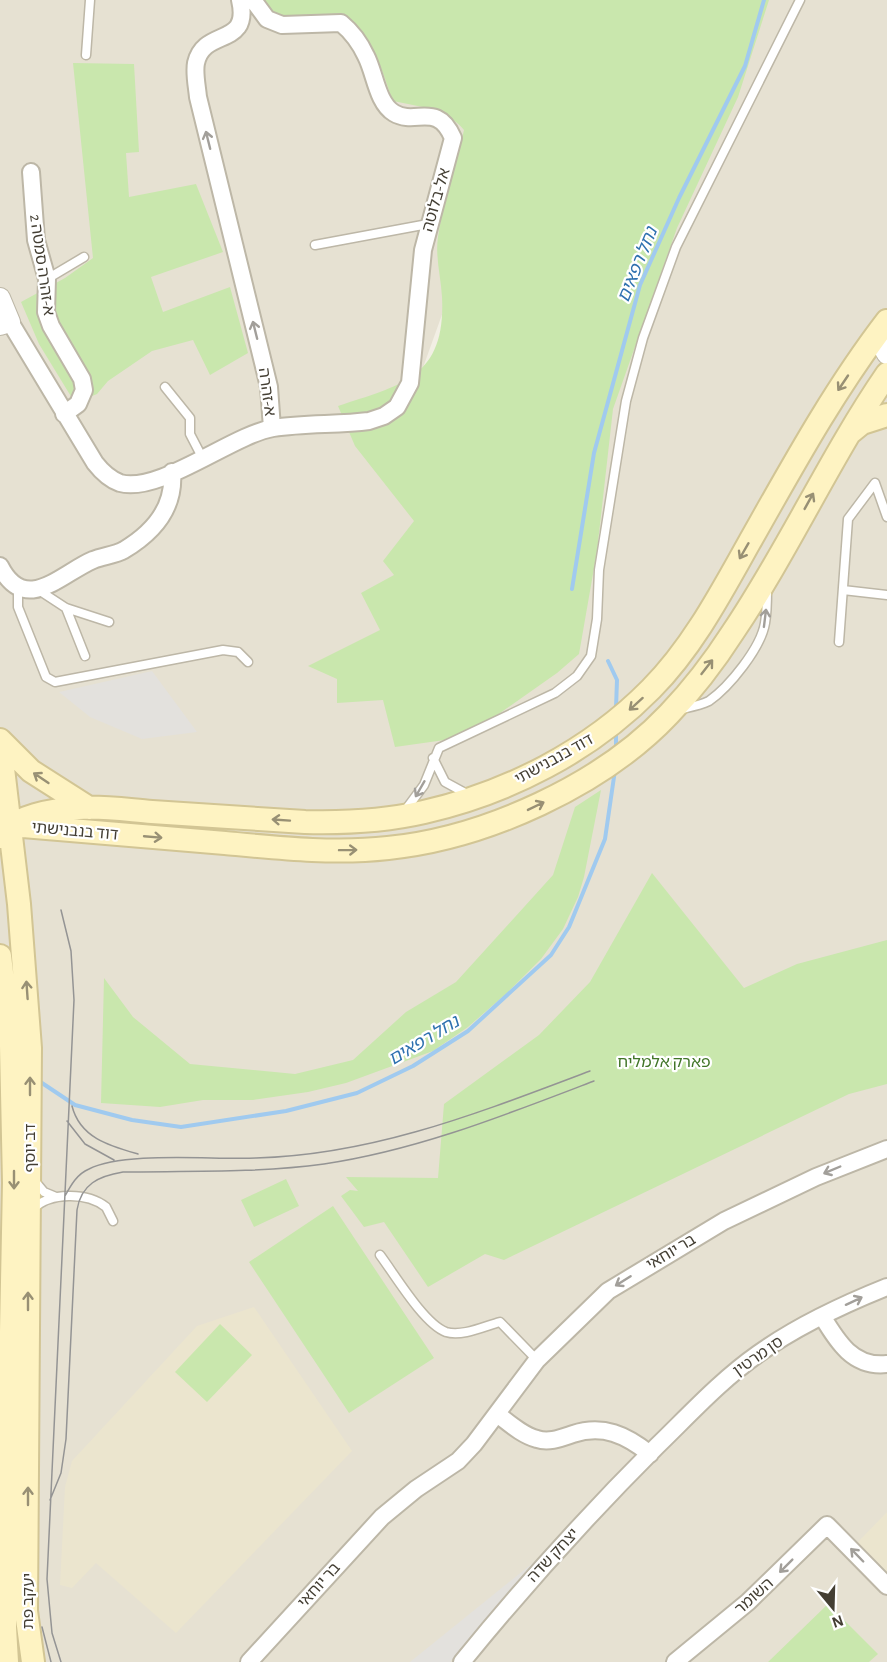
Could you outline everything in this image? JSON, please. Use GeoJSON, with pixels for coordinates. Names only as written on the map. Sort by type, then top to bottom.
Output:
{"type":"FeatureCollection","features":[{"type":"Feature","properties":{"kind":"main road","name":"דוד בנבנישתי"},"geometry":{"type":"LineString","coordinates":[[4,828],[44,814],[89,808],[306,822],[366,821],[400,816],[482,795],[532,775],[595,737],[645,696],[672,665],[705,618],[808,439],[884,338]]}},
{"type":"Feature","properties":{"kind":"main road","name":"דוד בנבנישתי"},"geometry":{"type":"LineString","coordinates":[[4,828],[302,849],[390,848],[428,842],[488,826],[541,804],[595,772],[637,742],[670,713],[734,632],[844,439],[887,374]]}},
{"type":"Feature","properties":{"kind":"main road"},"geometry":{"type":"LineString","coordinates":[[844,439],[862,423],[887,415]]}},
{"type":"Feature","properties":{"kind":"main road"},"geometry":{"type":"LineString","coordinates":[[0,741],[32,771],[89,808]]}},
{"type":"Feature","properties":{"kind":"main road","name":"דב יוסף"},"geometry":{"type":"LineString","coordinates":[[0,741],[4,828],[27,993],[20,1047],[21,1123],[3,1546],[3,1597]]}},
{"type":"Feature","properties":{"kind":"main road","name":"דב יוסף"},"geometry":{"type":"LineString","coordinates":[[0,956],[20,1047]]}},
{"type":"Feature","properties":{"kind":"main road","name":"דב יוסף"},"geometry":{"type":"LineString","coordinates":[[21,1123],[30,1170],[28,1554]]}},
{"type":"Feature","properties":{"kind":"main road","name":"יעקב פת"},"geometry":{"type":"LineString","coordinates":[[6,1662],[3,1597],[22,1571],[28,1554]]}},
{"type":"Feature","properties":{"kind":"main road","name":"יעקב פת"},"geometry":{"type":"LineString","coordinates":[[28,1554],[26,1623],[32,1656]]}},
{"type":"Feature","properties":{"kind":"main road","name":"יעקב פת"},"geometry":{"type":"LineString","coordinates":[[3,1597],[32,1656]]}},
{"type":"Feature","properties":{"kind":"main road"},"geometry":{"type":"LineString","coordinates":[[0,1652],[6,1662]]}},
{"type":"Feature","properties":{"kind":"street","name":"א-זהרה"},"geometry":{"type":"LineString","coordinates":[[0,298],[5,323],[95,463],[110,479],[134,484],[172,472],[246,437],[272,428],[270,387],[198,97],[196,64],[199,56],[211,41],[225,37],[240,27],[243,19],[240,0]]}},
{"type":"Feature","properties":{"kind":"street","name":"אל-בלוטה"},"geometry":{"type":"LineString","coordinates":[[253,0],[273,23],[282,25],[341,22],[352,33],[367,57],[385,105],[396,115],[436,117],[448,127],[453,138],[452,148],[428,224],[420,275],[410,383],[397,406],[384,416],[369,421],[272,428]]}},
{"type":"Feature","properties":{"kind":"street","name":"א-זהרה סמטה 2"},"geometry":{"type":"LineString","coordinates":[[31,172],[36,240],[47,279],[46,312],[51,326],[82,379],[84,390],[78,404],[64,414]]}},
{"type":"Feature","properties":{"kind":"street"},"geometry":{"type":"LineString","coordinates":[[1,569],[18,588],[36,588],[51,585],[92,560],[123,550],[159,520],[171,503],[174,489],[172,472]]}},
{"type":"Feature","properties":{"kind":"street","name":"בר יוחאי"},"geometry":{"type":"LineString","coordinates":[[249,1662],[382,1517],[416,1489],[458,1461],[537,1360],[588,1307],[626,1279],[724,1221],[816,1177],[887,1149]]}},
{"type":"Feature","properties":{"kind":"street","name":"סן מרטין"},"geometry":{"type":"LineString","coordinates":[[650,1454],[725,1378],[759,1353],[822,1316],[887,1287]]}},
{"type":"Feature","properties":{"kind":"street"},"geometry":{"type":"LineString","coordinates":[[822,1316],[840,1345],[851,1356],[864,1361],[887,1364]]}},
{"type":"Feature","properties":{"kind":"street"},"geometry":{"type":"LineString","coordinates":[[497,1414],[522,1433],[536,1439],[550,1441],[594,1429],[610,1431],[623,1435],[650,1454]]}},
{"type":"Feature","properties":{"kind":"street","name":"יצחק שדה"},"geometry":{"type":"LineString","coordinates":[[462,1662],[523,1587],[650,1454]]}},
{"type":"Feature","properties":{"kind":"street","name":"השומר"},"geometry":{"type":"LineString","coordinates":[[675,1662],[748,1602],[827,1525],[887,1586]]}},
{"type":"Feature","properties":{"kind":"lane"},"geometry":{"type":"LineString","coordinates":[[86,55],[90,0]]}},
{"type":"Feature","properties":{"kind":"lane"},"geometry":{"type":"LineString","coordinates":[[400,816],[424,785],[433,758],[439,748],[555,693],[578,676],[591,656],[597,619],[599,570],[626,401],[643,338],[676,247],[800,0]]}},
{"type":"Feature","properties":{"kind":"lane"},"geometry":{"type":"LineString","coordinates":[[315,245],[428,224]]}},
{"type":"Feature","properties":{"kind":"lane"},"geometry":{"type":"LineString","coordinates":[[47,279],[84,257]]}},
{"type":"Feature","properties":{"kind":"lane"},"geometry":{"type":"LineString","coordinates":[[165,387],[190,418],[190,434],[203,459]]}},
{"type":"Feature","properties":{"kind":"lane"},"geometry":{"type":"LineString","coordinates":[[839,642],[848,519],[875,483],[887,517]]}},
{"type":"Feature","properties":{"kind":"lane"},"geometry":{"type":"LineString","coordinates":[[18,588],[18,607],[46,677],[55,682],[223,650],[238,652],[248,662]]}},
{"type":"Feature","properties":{"kind":"lane"},"geometry":{"type":"LineString","coordinates":[[36,588],[66,608],[109,622]]}},
{"type":"Feature","properties":{"kind":"lane"},"geometry":{"type":"LineString","coordinates":[[843,590],[887,595]]}},
{"type":"Feature","properties":{"kind":"lane"},"geometry":{"type":"LineString","coordinates":[[66,608],[85,656]]}},
{"type":"Feature","properties":{"kind":"lane"},"geometry":{"type":"LineString","coordinates":[[64,682],[72,689]]}},
{"type":"Feature","properties":{"kind":"lane"},"geometry":{"type":"LineString","coordinates":[[433,758],[445,782],[468,795],[482,795]]}},
{"type":"Feature","properties":{"kind":"lane"},"geometry":{"type":"LineString","coordinates":[[30,1170],[41,1189],[57,1197]]}},
{"type":"Feature","properties":{"kind":"lane"},"geometry":{"type":"LineString","coordinates":[[29,1214],[43,1201],[57,1197],[81,1198],[99,1202],[108,1210],[113,1221]]}},
{"type":"Feature","properties":{"kind":"lane"},"geometry":{"type":"LineString","coordinates":[[380,1256],[432,1323],[448,1333],[467,1331],[500,1322],[537,1360]]}},
{"type":"Feature","properties":{"kind":"shaded area"},"geometry":{"type":"Polygon","coordinates":[[[0,0],[422,0],[519,100],[406,415],[554,586],[603,536],[572,498],[763,0],[887,0],[887,1662],[0,1662],[0,0]]]}},
{"type":"Feature","properties":{"kind":"shaded area"},"geometry":{"type":"Polygon","coordinates":[[[152,671],[197,732],[142,739],[90,717],[59,692],[152,671]]]}},
{"type":"Feature","properties":{"kind":"shaded area"},"geometry":{"type":"Polygon","coordinates":[[[254,1307],[352,1451],[176,1633],[96,1563],[72,1588],[60,1585],[65,1487],[72,1461],[197,1326],[254,1307]]]}},
{"type":"Feature","properties":{"kind":"shaded area"},"geometry":{"type":"Polygon","coordinates":[[[887,1512],[887,1578],[856,1544],[887,1512]]]}},
{"type":"Feature","properties":{"kind":"shaded area"},"geometry":{"type":"Polygon","coordinates":[[[534,1562],[450,1662],[410,1662],[534,1562]]]}},
{"type":"Feature","properties":{"kind":"green space"},"geometry":{"type":"Polygon","coordinates":[[[260,0],[769,0],[738,97],[677,228],[613,409],[597,551],[579,654],[557,673],[466,737],[395,747],[383,700],[337,703],[337,679],[308,666],[380,630],[361,593],[394,575],[383,561],[414,521],[355,446],[338,406],[382,391],[416,374],[428,361],[436,345],[441,324],[442,297],[437,244],[443,210],[464,130],[441,113],[393,101],[370,44],[350,23],[336,17],[320,15],[283,22],[260,0]]]}},
{"type":"Feature","properties":{"kind":"green space"},"geometry":{"type":"Polygon","coordinates":[[[73,63],[134,64],[139,152],[126,153],[129,197],[196,184],[223,252],[151,277],[163,312],[230,287],[248,353],[210,375],[193,340],[152,351],[108,381],[97,394],[75,403],[39,344],[21,302],[65,278],[93,258],[73,63]]]}},
{"type":"Feature","properties":{"kind":"green space"},"geometry":{"type":"Polygon","coordinates":[[[601,790],[584,877],[578,897],[563,929],[541,959],[508,992],[468,1027],[433,1051],[346,1083],[308,1092],[253,1100],[203,1100],[160,1107],[101,1103],[104,978],[133,1017],[190,1064],[295,1074],[353,1060],[406,1012],[456,982],[553,875],[575,807],[601,790]]]}},
{"type":"Feature","properties":{"kind":"green space","name":"פארק אלמליח"},"geometry":{"type":"Polygon","coordinates":[[[652,873],[744,988],[797,964],[887,940],[887,1084],[849,1094],[504,1260],[485,1254],[428,1287],[384,1222],[364,1227],[341,1196],[350,1190],[358,1191],[346,1177],[438,1178],[444,1104],[539,1035],[590,982],[652,873]]]}},
{"type":"Feature","properties":{"kind":"green space"},"geometry":{"type":"Polygon","coordinates":[[[286,1179],[299,1206],[254,1227],[241,1200],[286,1179]]]}},
{"type":"Feature","properties":{"kind":"green space"},"geometry":{"type":"Polygon","coordinates":[[[333,1206],[434,1358],[349,1413],[249,1262],[333,1206]]]}},
{"type":"Feature","properties":{"kind":"green space"},"geometry":{"type":"Polygon","coordinates":[[[220,1324],[252,1355],[207,1402],[175,1372],[220,1324]]]}},
{"type":"Feature","properties":{"kind":"green space"},"geometry":{"type":"Polygon","coordinates":[[[828,1604],[878,1654],[869,1662],[768,1662],[828,1604]]]}},
{"type":"Feature","properties":{"kind":"waterway","name":"נחל רפאים"},"geometry":{"type":"LineString","coordinates":[[572,589],[594,453],[640,285],[679,198],[745,66],[764,0]]}},
{"type":"Feature","properties":{"kind":"waterway","name":"נחל רפאים"},"geometry":{"type":"LineString","coordinates":[[608,661],[617,680],[616,708]]}},
{"type":"Feature","properties":{"kind":"waterway","name":"נחל רפאים"},"geometry":{"type":"LineString","coordinates":[[616,731],[616,750]]}},
{"type":"Feature","properties":{"kind":"waterway","name":"נחל רפאים"},"geometry":{"type":"LineString","coordinates":[[39,1081],[75,1105],[132,1120],[181,1127],[286,1111],[357,1093],[413,1066],[468,1031],[551,955],[569,927],[605,839],[615,770]]}},
{"type":"Feature","properties":{"kind":"tram line"},"geometry":{"type":"LineString","coordinates":[[61,910],[71,951],[74,1000],[47,1579],[52,1633],[61,1662]]}},
{"type":"Feature","properties":{"kind":"tram line"},"geometry":{"type":"LineString","coordinates":[[65,1196],[81,1174],[104,1163],[146,1158],[256,1158],[343,1149],[385,1140],[468,1116],[590,1071]]}},
{"type":"Feature","properties":{"kind":"tram line"},"geometry":{"type":"LineString","coordinates":[[50,1500],[61,1473],[66,1439],[77,1210],[82,1194],[92,1183],[106,1176],[123,1172],[274,1169],[359,1158],[461,1130],[594,1081]]}},
{"type":"Feature","properties":{"kind":"tram line"},"geometry":{"type":"LineString","coordinates":[[72,1106],[76,1117],[89,1133],[107,1144],[138,1154]]}},
{"type":"Feature","properties":{"kind":"tram line"},"geometry":{"type":"LineString","coordinates":[[67,1121],[85,1144],[114,1160]]}},
{"type":"Feature","properties":{"kind":"tram line"},"geometry":{"type":"LineString","coordinates":[[42,1627],[51,1662]]}}]}
